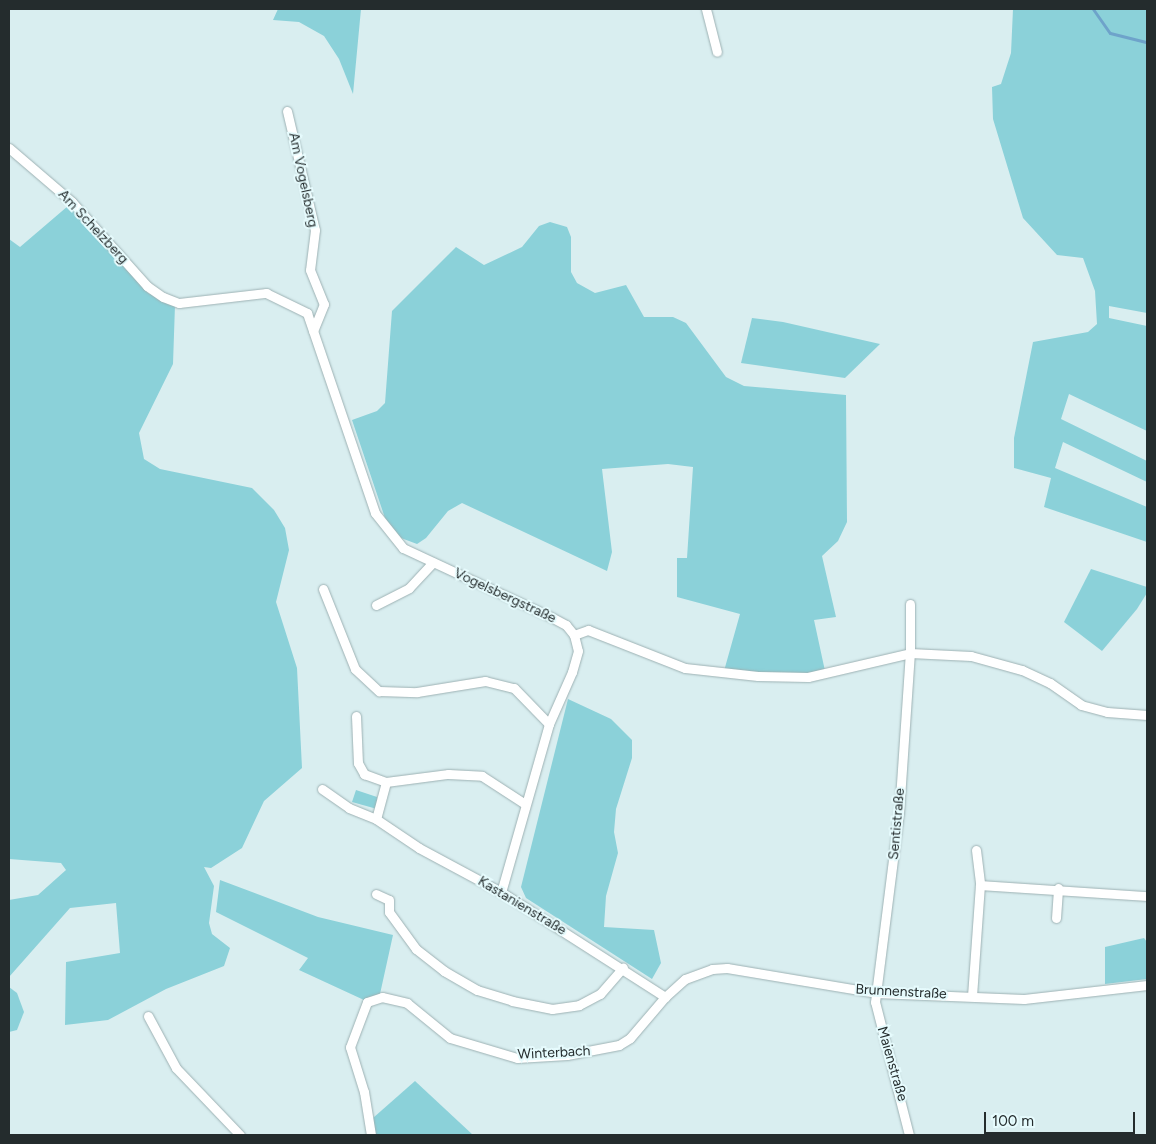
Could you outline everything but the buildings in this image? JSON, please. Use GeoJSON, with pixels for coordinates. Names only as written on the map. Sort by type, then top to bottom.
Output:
{"type":"FeatureCollection","features":[{"type":"Feature","properties":{"kind":"street"},"geometry":{"type":"LineString","coordinates":[[706,9],[717,52]]}},
{"type":"Feature","properties":{"kind":"street","name":"Am Vogelsberg"},"geometry":{"type":"LineString","coordinates":[[287,111],[315,230],[310,270],[324,304],[313,331]]}},
{"type":"Feature","properties":{"kind":"street","name":"Am Schelzberg"},"geometry":{"type":"LineString","coordinates":[[9,148],[72,202],[147,286],[179,303],[266,293],[307,313],[313,331]]}},
{"type":"Feature","properties":{"kind":"street","name":"Vogelsbergstraße"},"geometry":{"type":"LineString","coordinates":[[313,331],[375,513],[403,548],[551,617],[566,625],[574,635]]}},
{"type":"Feature","properties":{"kind":"street"},"geometry":{"type":"LineString","coordinates":[[376,604],[409,588],[433,562]]}},
{"type":"Feature","properties":{"kind":"street"},"geometry":{"type":"LineString","coordinates":[[322,588],[355,669],[379,691],[417,692],[485,681],[514,688],[548,724]]}},
{"type":"Feature","properties":{"kind":"street","name":"Sentistraße"},"geometry":{"type":"LineString","coordinates":[[876,994],[892,884],[910,653],[910,604]]}},
{"type":"Feature","properties":{"kind":"street"},"geometry":{"type":"LineString","coordinates":[[501,892],[548,724],[572,672],[578,651],[574,635],[588,630],[685,668],[758,676],[808,677],[910,653],[971,656],[1022,670],[1050,683],[1081,705],[1107,712],[1147,715]]}},
{"type":"Feature","properties":{"kind":"street"},"geometry":{"type":"LineString","coordinates":[[356,716],[358,763],[364,774],[386,782],[448,774],[482,776],[526,804]]}},
{"type":"Feature","properties":{"kind":"street"},"geometry":{"type":"LineString","coordinates":[[376,819],[386,782]]}},
{"type":"Feature","properties":{"kind":"street","name":"Kastanienstraße"},"geometry":{"type":"LineString","coordinates":[[322,790],[349,808],[376,819],[419,848],[501,892],[623,968],[665,997]]}},
{"type":"Feature","properties":{"kind":"street"},"geometry":{"type":"LineString","coordinates":[[972,996],[980,885],[976,850]]}},
{"type":"Feature","properties":{"kind":"street"},"geometry":{"type":"LineString","coordinates":[[980,885],[1058,888],[1147,896]]}},
{"type":"Feature","properties":{"kind":"street"},"geometry":{"type":"LineString","coordinates":[[1056,918],[1058,888]]}},
{"type":"Feature","properties":{"kind":"street"},"geometry":{"type":"LineString","coordinates":[[376,894],[389,900],[389,912],[416,949],[444,971],[477,990],[512,1001],[552,1009],[579,1005],[600,994],[623,968]]}},
{"type":"Feature","properties":{"kind":"street","name":"Brunnenstraße"},"geometry":{"type":"LineString","coordinates":[[665,997],[685,979],[712,969],[728,968],[876,994],[1024,999],[1147,985]]}},
{"type":"Feature","properties":{"kind":"street"},"geometry":{"type":"LineString","coordinates":[[1131,987],[1147,991]]}},
{"type":"Feature","properties":{"kind":"street","name":"Maienstraße"},"geometry":{"type":"LineString","coordinates":[[876,994],[876,1010],[900,1092],[909,1135]]}},
{"type":"Feature","properties":{"kind":"street","name":"Winterbach"},"geometry":{"type":"LineString","coordinates":[[371,1135],[364,1092],[350,1047],[367,1002],[382,997],[407,1003],[450,1038],[517,1058],[574,1054],[618,1045],[630,1038],[665,997]]}},
{"type":"Feature","properties":{"kind":"street"},"geometry":{"type":"LineString","coordinates":[[148,1016],[176,1068],[240,1135]]}},
{"type":"Feature","properties":{"kind":"shaded area"},"geometry":{"type":"Polygon","coordinates":[[[278,9],[361,9],[353,94],[339,59],[324,36],[299,22],[273,20],[278,9]]]}},
{"type":"Feature","properties":{"kind":"shaded area"},"geometry":{"type":"Polygon","coordinates":[[[1013,9],[1147,9],[1147,313],[1109,306],[1109,318],[1147,326],[1147,431],[1069,394],[1061,419],[1147,461],[1147,482],[1063,442],[1055,468],[1147,507],[1147,542],[1044,507],[1051,478],[1014,468],[1014,438],[1033,342],[1088,332],[1097,324],[1095,291],[1083,258],[1057,255],[1023,218],[993,119],[992,87],[1001,84],[1011,53],[1013,9]]]}},
{"type":"Feature","properties":{"kind":"shaded area"},"geometry":{"type":"Polygon","coordinates":[[[75,200],[148,293],[175,305],[173,364],[139,433],[144,459],[160,469],[252,488],[274,510],[285,528],[289,550],[276,602],[297,668],[302,768],[264,801],[242,848],[211,868],[204,867],[214,886],[209,923],[212,934],[230,948],[224,966],[166,989],[108,1020],[65,1025],[66,962],[120,953],[116,903],[70,908],[9,977],[9,900],[38,895],[66,870],[61,863],[9,859],[9,239],[20,247],[75,200]]]}},
{"type":"Feature","properties":{"kind":"shaded area"},"geometry":{"type":"Polygon","coordinates":[[[550,222],[567,227],[571,237],[571,272],[577,283],[595,293],[626,285],[644,317],[673,317],[686,323],[726,377],[744,386],[846,395],[847,522],[838,541],[822,556],[836,617],[814,620],[825,671],[797,674],[724,671],[740,614],[677,597],[677,558],[687,558],[693,467],[668,464],[602,469],[612,552],[607,571],[462,503],[448,511],[426,538],[417,544],[401,538],[385,518],[352,420],[377,411],[385,403],[392,311],[456,247],[484,265],[522,247],[539,226],[550,222]]]}},
{"type":"Feature","properties":{"kind":"shaded area"},"geometry":{"type":"Polygon","coordinates":[[[752,318],[783,322],[880,344],[845,378],[741,363],[752,318]]]}},
{"type":"Feature","properties":{"kind":"shaded area"},"geometry":{"type":"Polygon","coordinates":[[[1091,569],[1147,587],[1147,593],[1137,609],[1102,651],[1064,622],[1091,569]]]}},
{"type":"Feature","properties":{"kind":"shaded area"},"geometry":{"type":"Polygon","coordinates":[[[568,699],[611,719],[632,740],[632,758],[616,809],[614,832],[618,853],[606,896],[604,927],[654,930],[661,963],[652,979],[526,898],[521,887],[568,699]]]}},
{"type":"Feature","properties":{"kind":"shaded area"},"geometry":{"type":"Polygon","coordinates":[[[356,790],[377,797],[377,809],[352,802],[356,790]]]}},
{"type":"Feature","properties":{"kind":"shaded area"},"geometry":{"type":"Polygon","coordinates":[[[220,880],[318,917],[393,935],[380,994],[364,1000],[299,970],[308,958],[216,912],[220,880]]]}},
{"type":"Feature","properties":{"kind":"shaded area"},"geometry":{"type":"Polygon","coordinates":[[[1144,938],[1147,942],[1147,979],[1105,984],[1105,947],[1144,938]]]}},
{"type":"Feature","properties":{"kind":"shaded area"},"geometry":{"type":"Polygon","coordinates":[[[9,987],[17,993],[24,1012],[17,1030],[9,1032],[9,987]]]}},
{"type":"Feature","properties":{"kind":"shaded area"},"geometry":{"type":"Polygon","coordinates":[[[415,1081],[473,1135],[375,1135],[373,1118],[415,1081]]]}},
{"type":"Feature","properties":{"kind":"waterway"},"geometry":{"type":"LineString","coordinates":[[1093,9],[1110,33],[1147,42]]}}]}
